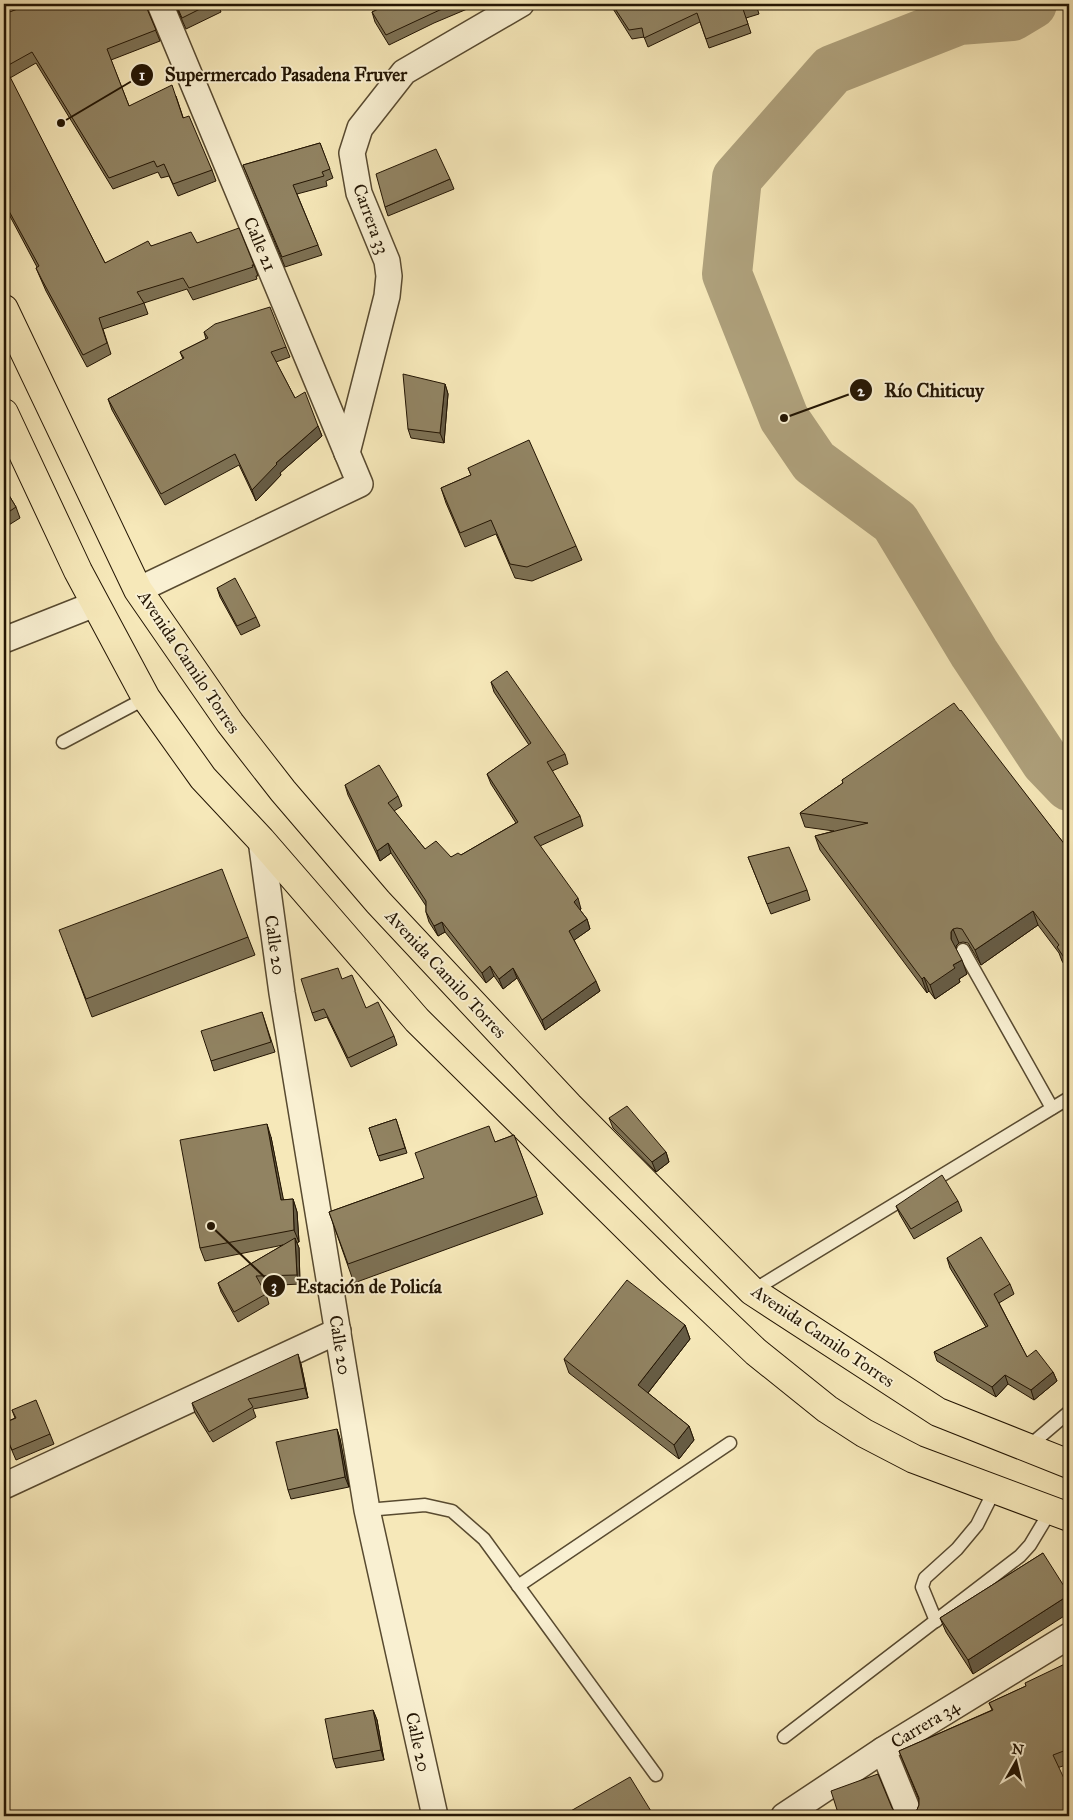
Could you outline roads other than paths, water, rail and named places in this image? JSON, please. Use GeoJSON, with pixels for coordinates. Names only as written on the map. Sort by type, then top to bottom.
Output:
{"type":"FeatureCollection","features":[{"type":"Feature","properties":{"kind":"main road","name":"Avenida Camilo Torres"},"geometry":{"type":"LineString","coordinates":[[4,309],[138,590],[230,723],[283,792],[378,902],[569,1106],[752,1291],[938,1412],[1069,1464]]}},
{"type":"Feature","properties":{"kind":"main road"},"geometry":{"type":"LineString","coordinates":[[4,414],[78,571],[146,698],[203,778],[261,840],[417,1020],[756,1352],[827,1409],[864,1433],[914,1458],[1060,1514]]}},
{"type":"Feature","properties":{"kind":"street"},"geometry":{"type":"LineString","coordinates":[[4,12],[25,4]]}},
{"type":"Feature","properties":{"kind":"street","name":"Calle 21"},"geometry":{"type":"LineString","coordinates":[[138,590],[360,484],[160,4]]}},
{"type":"Feature","properties":{"kind":"street","name":"Carrera 33"},"geometry":{"type":"LineString","coordinates":[[347,453],[387,296],[389,276],[387,261],[359,193],[352,153],[360,128],[404,72],[521,4]]}},
{"type":"Feature","properties":{"kind":"street"},"geometry":{"type":"LineString","coordinates":[[4,640],[95,604]]}},
{"type":"Feature","properties":{"kind":"street","name":"Calle 20"},"geometry":{"type":"LineString","coordinates":[[261,840],[282,993],[367,1510],[435,1816]]}},
{"type":"Feature","properties":{"kind":"street"},"geometry":{"type":"LineString","coordinates":[[4,1486],[338,1331]]}},
{"type":"Feature","properties":{"kind":"street","name":"Carrera 34"},"geometry":{"type":"LineString","coordinates":[[793,1814],[883,1750],[1069,1636]]}},
{"type":"Feature","properties":{"kind":"street"},"geometry":{"type":"LineString","coordinates":[[883,1750],[910,1816]]}},
{"type":"Feature","properties":{"kind":"lane"},"geometry":{"type":"LineString","coordinates":[[63,742],[146,698]]}},
{"type":"Feature","properties":{"kind":"lane"},"geometry":{"type":"LineString","coordinates":[[963,950],[1052,1108]]}},
{"type":"Feature","properties":{"kind":"lane"},"geometry":{"type":"LineString","coordinates":[[752,1291],[1069,1098]]}},
{"type":"Feature","properties":{"kind":"lane"},"geometry":{"type":"LineString","coordinates":[[1028,1447],[1069,1412]]}},
{"type":"Feature","properties":{"kind":"lane"},"geometry":{"type":"LineString","coordinates":[[518,1586],[730,1443]]}},
{"type":"Feature","properties":{"kind":"lane"},"geometry":{"type":"LineString","coordinates":[[936,1621],[922,1586],[925,1578],[957,1549],[977,1525],[995,1489]]}},
{"type":"Feature","properties":{"kind":"lane"},"geometry":{"type":"LineString","coordinates":[[367,1510],[425,1505],[452,1511],[484,1540],[656,1775]]}},
{"type":"Feature","properties":{"kind":"lane"},"geometry":{"type":"LineString","coordinates":[[784,1738],[1020,1556],[1060,1514]]}},
{"type":"Feature","properties":{"kind":"waterway"},"geometry":{"type":"LineString","coordinates":[[1032,4],[1012,16],[959,20],[832,70],[737,178],[727,274],[784,418],[814,462],[895,522],[974,653],[1046,762],[1069,786]]}},
{"type":"Feature","properties":{"kind":"place","name":"Supermercado Pasadena Fruver"},"geometry":{"type":"Point","coordinates":[61,123]}},
{"type":"Feature","properties":{"kind":"place","name":"Río Chiticuy"},"geometry":{"type":"Point","coordinates":[784,418]}},
{"type":"Feature","properties":{"kind":"place","name":"Estación de Policía"},"geometry":{"type":"Point","coordinates":[211,1226]}}]}
